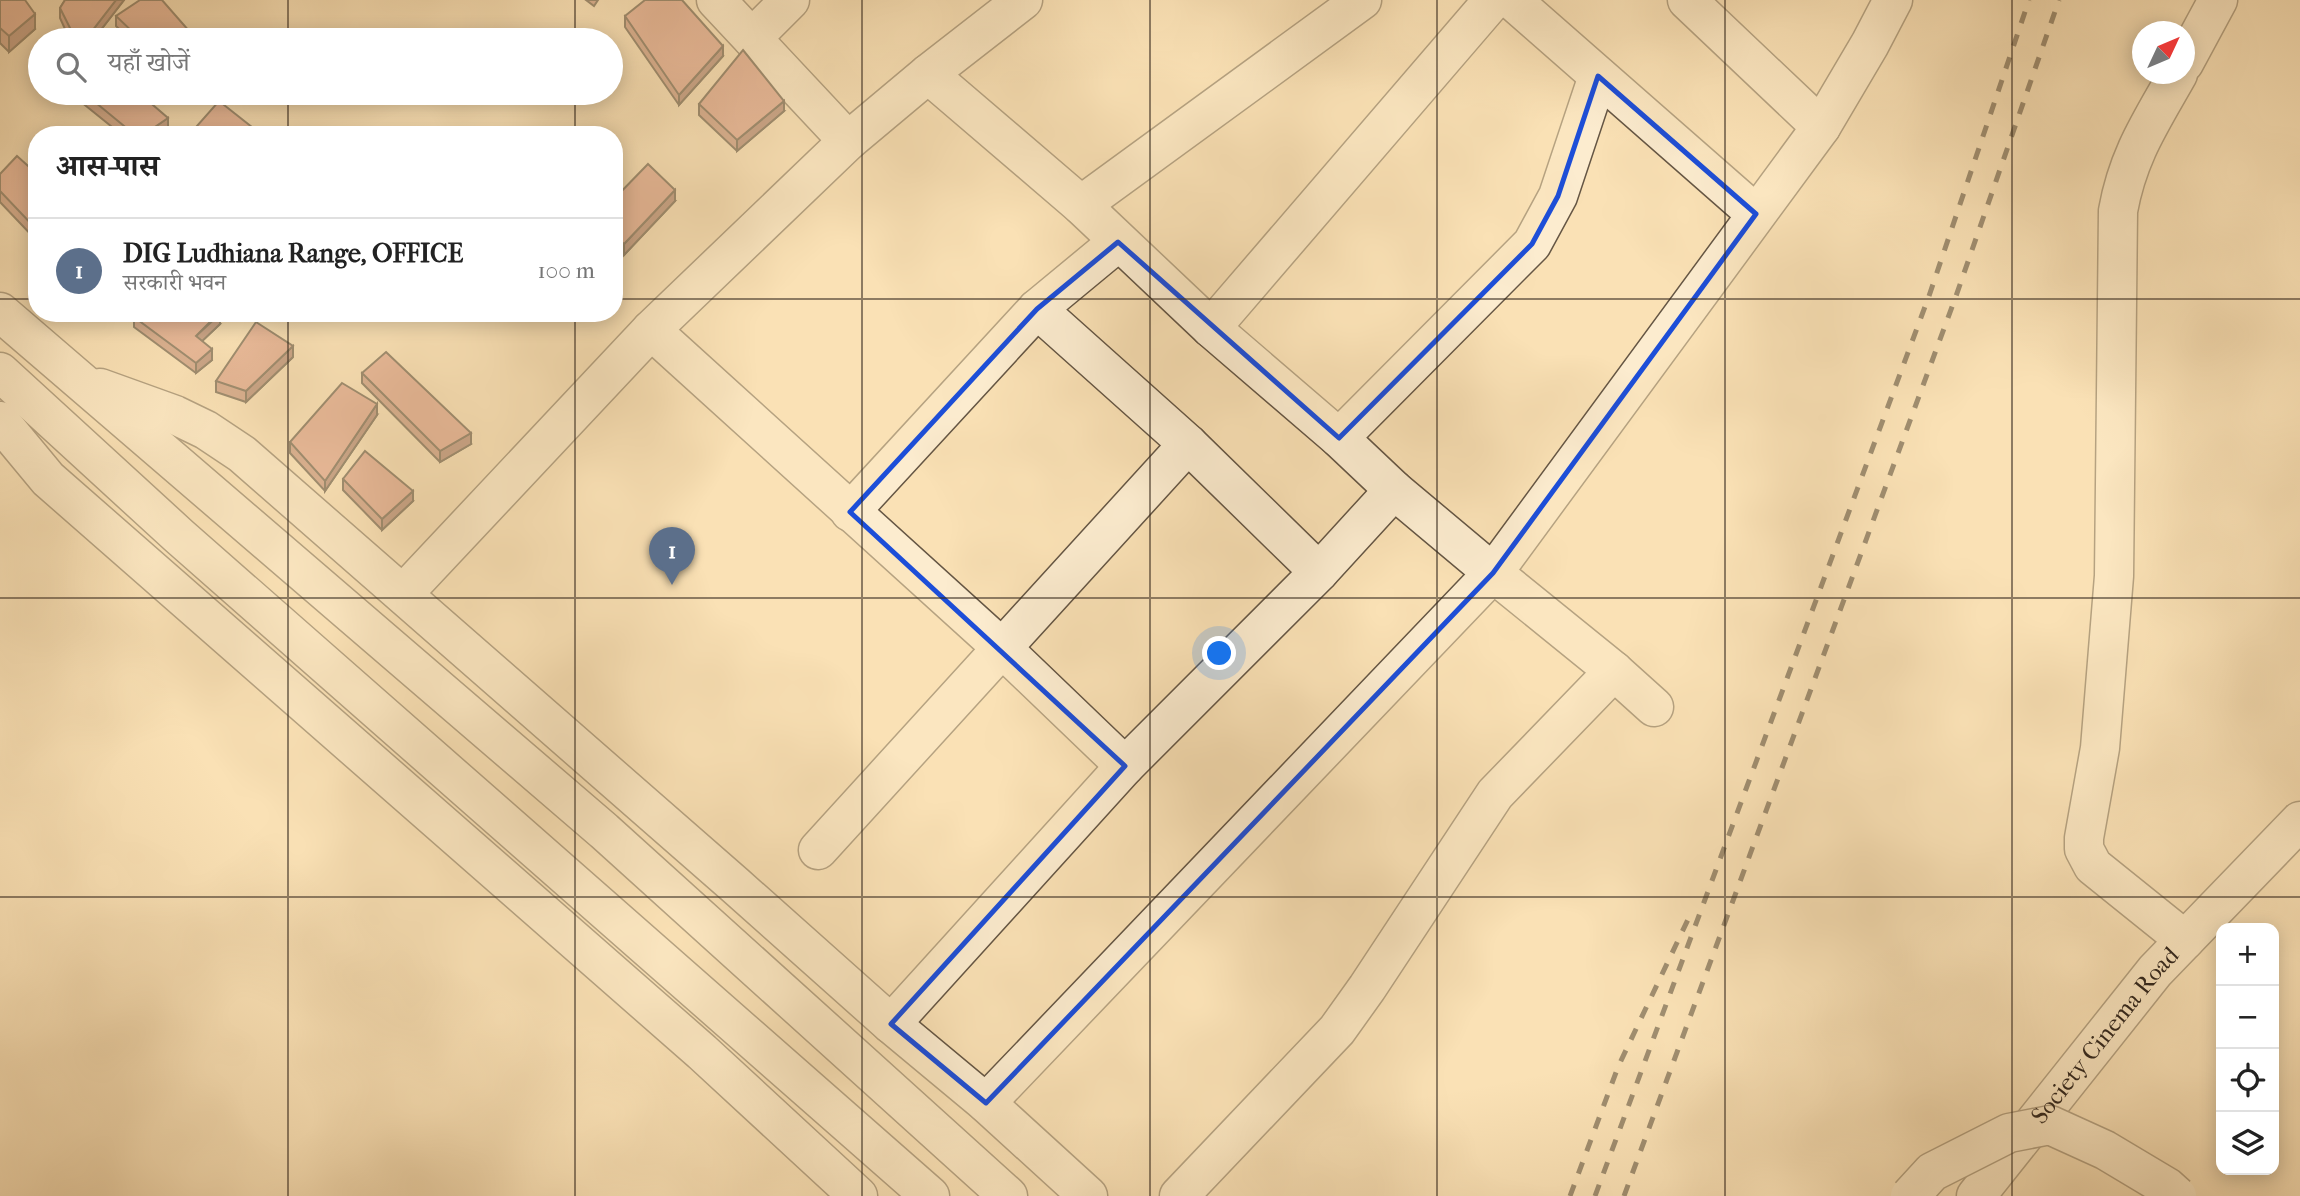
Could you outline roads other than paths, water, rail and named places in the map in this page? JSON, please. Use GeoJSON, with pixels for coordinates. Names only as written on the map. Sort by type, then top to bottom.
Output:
{"type":"FeatureCollection","features":[{"type":"Feature","properties":{"kind":"street"},"geometry":{"type":"LineString","coordinates":[[716,0],[848,141]]}},
{"type":"Feature","properties":{"kind":"street"},"geometry":{"type":"LineString","coordinates":[[752,38],[790,0]]}},
{"type":"Feature","properties":{"kind":"street"},"geometry":{"type":"LineString","coordinates":[[403,594],[651,330],[848,141],[1023,0]]}},
{"type":"Feature","properties":{"kind":"street"},"geometry":{"type":"LineString","coordinates":[[1080,205],[1363,0]]}},
{"type":"Feature","properties":{"kind":"street"},"geometry":{"type":"LineString","coordinates":[[1211,328],[1493,0]]}},
{"type":"Feature","properties":{"kind":"street"},"geometry":{"type":"LineString","coordinates":[[1512,0],[1756,214]]}},
{"type":"Feature","properties":{"kind":"street"},"geometry":{"type":"LineString","coordinates":[[1687,0],[1821,127]]}},
{"type":"Feature","properties":{"kind":"street"},"geometry":{"type":"LineString","coordinates":[[986,1103],[1493,573],[1821,127],[1893,0]]}},
{"type":"Feature","properties":{"kind":"street"},"geometry":{"type":"LineString","coordinates":[[2195,44],[2218,0]]}},
{"type":"Feature","properties":{"kind":"street"},"geometry":{"type":"LineString","coordinates":[[928,74],[1080,205],[1211,328],[1339,438],[1394,490],[1654,707]]}},
{"type":"Feature","properties":{"kind":"street"},"geometry":{"type":"LineString","coordinates":[[1339,438],[1532,244],[1558,196],[1598,76]]}},
{"type":"Feature","properties":{"kind":"street"},"geometry":{"type":"LineString","coordinates":[[2172,84],[2138,144],[2123,181],[2118,211],[2113,576],[2100,748],[2084,849],[2093,866],[2185,940]]}},
{"type":"Feature","properties":{"kind":"street"},"geometry":{"type":"LineString","coordinates":[[850,512],[1037,309],[1118,242]]}},
{"type":"Feature","properties":{"kind":"street"},"geometry":{"type":"LineString","coordinates":[[1037,309],[1188,444],[1319,572]]}},
{"type":"Feature","properties":{"kind":"street"},"geometry":{"type":"LineString","coordinates":[[0,312],[604,831],[1008,1196]]}},
{"type":"Feature","properties":{"kind":"street"},"geometry":{"type":"LineString","coordinates":[[651,330],[1003,649],[1125,766]]}},
{"type":"Feature","properties":{"kind":"street"},"geometry":{"type":"LineString","coordinates":[[0,372],[179,536],[930,1196]]}},
{"type":"Feature","properties":{"kind":"street"},"geometry":{"type":"LineString","coordinates":[[75,379],[175,415],[206,430],[242,454],[891,1024],[986,1103],[1088,1196]]}},
{"type":"Feature","properties":{"kind":"street"},"geometry":{"type":"LineString","coordinates":[[0,421],[48,479],[702,1052],[858,1196]]}},
{"type":"Feature","properties":{"kind":"street"},"geometry":{"type":"LineString","coordinates":[[818,850],[1188,444]]}},
{"type":"Feature","properties":{"kind":"street"},"geometry":{"type":"LineString","coordinates":[[891,1024],[1125,766],[1319,572],[1394,490]]}},
{"type":"Feature","properties":{"kind":"street"},"geometry":{"type":"LineString","coordinates":[[1179,1196],[1336,1030],[1367,988],[1495,794],[1614,671]]}},
{"type":"Feature","properties":{"kind":"street","name":"Society Cinema Road"},"geometry":{"type":"LineString","coordinates":[[1976,1196],[2155,971],[2300,821]]}},
{"type":"Feature","properties":{"kind":"street"},"geometry":{"type":"LineString","coordinates":[[1910,1196],[1931,1172],[2009,1133],[2050,1125],[2105,1150],[2168,1187],[2177,1196]]}},
{"type":"Feature","properties":{"kind":"railway"},"geometry":{"type":"LineString","coordinates":[[1595,1196],[1929,296],[2029,0]]}},
{"type":"Feature","properties":{"kind":"railway"},"geometry":{"type":"LineString","coordinates":[[1624,1196],[1956,296],[2059,0]]}},
{"type":"Feature","properties":{"kind":"railway"},"geometry":{"type":"LineString","coordinates":[[1570,1196],[1618,1067],[1692,911]]}},
{"type":"Feature","properties":{"kind":"place","name":"DIG Ludhiana Range, OFFICE"},"geometry":{"type":"Point","coordinates":[672,585]}}]}
